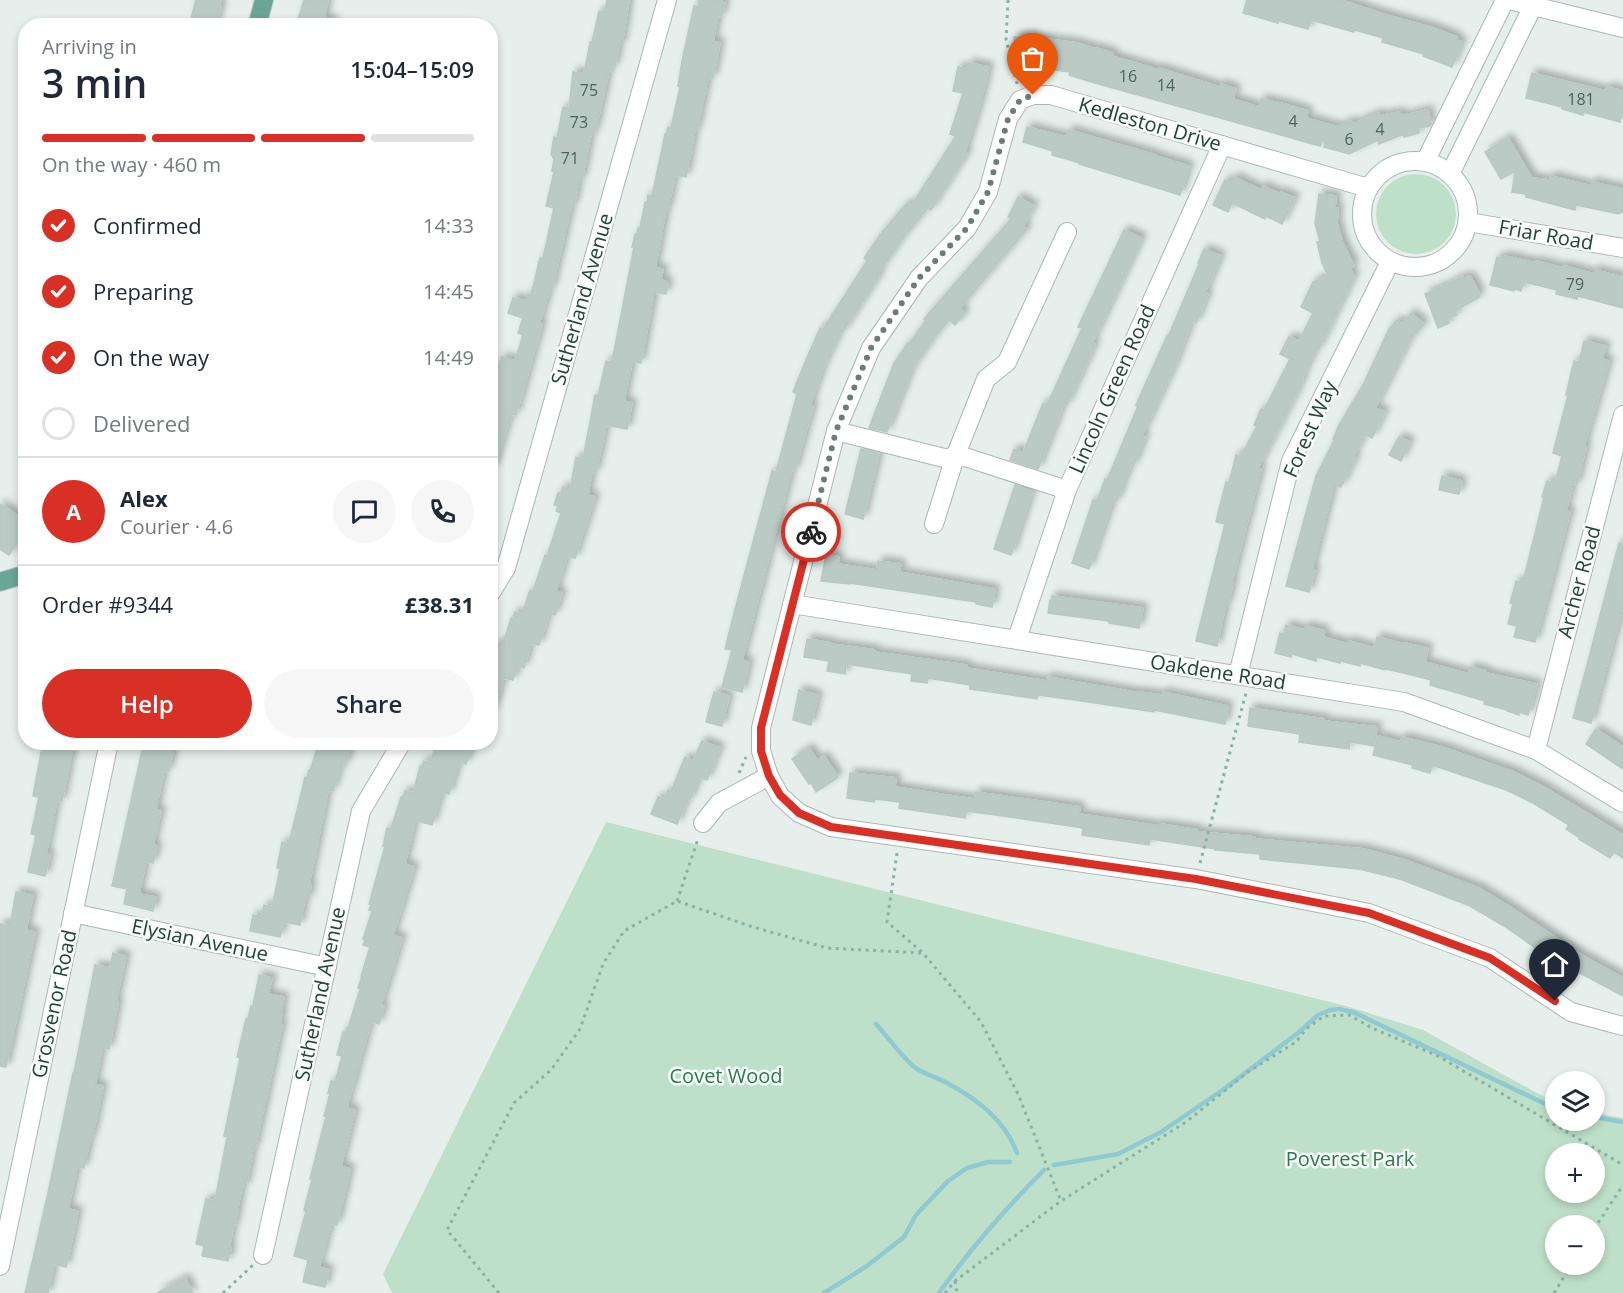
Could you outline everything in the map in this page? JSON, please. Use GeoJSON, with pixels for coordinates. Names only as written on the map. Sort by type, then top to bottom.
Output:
{"type":"FeatureCollection","features":[{"type":"Feature","properties":{"kind":"main road"},"geometry":{"type":"LineString","coordinates":[[259,18],[264,0]]}},
{"type":"Feature","properties":{"kind":"main road"},"geometry":{"type":"LineString","coordinates":[[0,582],[18,576]]}},
{"type":"Feature","properties":{"kind":"street","name":"Sutherland Avenue"},"geometry":{"type":"LineString","coordinates":[[498,581],[506,568],[667,0]]}},
{"type":"Feature","properties":{"kind":"street"},"geometry":{"type":"LineString","coordinates":[[1425,162],[1507,0],[1533,6],[1575,8],[1623,28]]}},
{"type":"Feature","properties":{"kind":"street"},"geometry":{"type":"LineString","coordinates":[[1450,174],[1533,6]]}},
{"type":"Feature","properties":{"kind":"street","name":"Kedleston Drive"},"geometry":{"type":"LineString","coordinates":[[1020,100],[1033,95],[1051,95],[1368,188]]}},
{"type":"Feature","properties":{"kind":"street"},"geometry":{"type":"LineString","coordinates":[[1020,100],[1008,119],[988,192],[967,228],[919,278],[871,348],[836,431],[761,728],[761,751],[769,776],[780,795],[799,813],[831,827],[1196,879],[1369,913],[1490,958],[1571,1012],[1623,1026]]}},
{"type":"Feature","properties":{"kind":"street","name":"Lincoln Green Road"},"geometry":{"type":"LineString","coordinates":[[1017,639],[1067,490],[1222,145]]}},
{"type":"Feature","properties":{"kind":"street"},"geometry":{"type":"LineString","coordinates":[[1408,161],[1425,162],[1438,166],[1450,174],[1462,188],[1468,204],[1468,222],[1463,238],[1453,252],[1440,262],[1423,268],[1406,268],[1390,262],[1376,252],[1366,238],[1361,222],[1362,204],[1368,188],[1378,175],[1392,166],[1408,161]]}},
{"type":"Feature","properties":{"kind":"street","name":"Friar Road"},"geometry":{"type":"LineString","coordinates":[[1468,222],[1623,248]]}},
{"type":"Feature","properties":{"kind":"street"},"geometry":{"type":"LineString","coordinates":[[934,524],[956,457],[986,379],[1007,362],[1067,232]]}},
{"type":"Feature","properties":{"kind":"street","name":"Forest Way"},"geometry":{"type":"LineString","coordinates":[[1244,676],[1291,461],[1390,262]]}},
{"type":"Feature","properties":{"kind":"street","name":"Archer Road"},"geometry":{"type":"LineString","coordinates":[[1536,750],[1623,415]]}},
{"type":"Feature","properties":{"kind":"street"},"geometry":{"type":"LineString","coordinates":[[836,431],[944,458],[965,457],[1067,490]]}},
{"type":"Feature","properties":{"kind":"street","name":"Oakdene Road"},"geometry":{"type":"LineString","coordinates":[[792,604],[1404,702],[1536,750],[1623,802]]}},
{"type":"Feature","properties":{"kind":"street","name":"Grosvenor Road"},"geometry":{"type":"LineString","coordinates":[[0,1266],[107,750]]}},
{"type":"Feature","properties":{"kind":"street","name":"Sutherland Avenue"},"geometry":{"type":"LineString","coordinates":[[263,1255],[361,811],[397,750]]}},
{"type":"Feature","properties":{"kind":"street"},"geometry":{"type":"LineString","coordinates":[[703,823],[719,803],[769,776]]}},
{"type":"Feature","properties":{"kind":"street","name":"Elysian Avenue"},"geometry":{"type":"LineString","coordinates":[[74,913],[327,967]]}},
{"type":"Feature","properties":{"kind":"path"},"geometry":{"type":"LineString","coordinates":[[1008,0],[1006,40],[1020,100]]}},
{"type":"Feature","properties":{"kind":"path"},"geometry":{"type":"LineString","coordinates":[[1196,879],[1244,676]]}},
{"type":"Feature","properties":{"kind":"path"},"geometry":{"type":"LineString","coordinates":[[499,1293],[447,1230],[514,1103],[551,1070],[580,1029],[603,964],[624,930],[677,901],[703,823]]}},
{"type":"Feature","properties":{"kind":"path"},"geometry":{"type":"LineString","coordinates":[[900,837],[887,922],[922,953],[981,1022],[1018,1094],[1061,1201]]}},
{"type":"Feature","properties":{"kind":"path"},"geometry":{"type":"LineString","coordinates":[[677,901],[753,927],[827,948],[922,953]]}},
{"type":"Feature","properties":{"kind":"path"},"geometry":{"type":"LineString","coordinates":[[945,1293],[955,1281],[1061,1201],[1186,1122],[1248,1072],[1296,1042],[1305,1029],[1324,1016],[1350,1015],[1374,1029],[1438,1056],[1623,1165]]}},
{"type":"Feature","properties":{"kind":"path"},"geometry":{"type":"LineString","coordinates":[[1604,1215],[1623,1185]]}},
{"type":"Feature","properties":{"kind":"path"},"geometry":{"type":"LineString","coordinates":[[223,1293],[263,1255]]}},
{"type":"Feature","properties":{"kind":"path"},"geometry":{"type":"LineString","coordinates":[[1554,1293],[1565,1275]]}},
{"type":"Feature","properties":{"kind":"path"},"geometry":{"type":"LineString","coordinates":[[955,1281],[957,1293]]}},
{"type":"Feature","properties":{"kind":"green space"},"geometry":{"type":"Polygon","coordinates":[[[1408,174],[1424,174],[1445,185],[1456,206],[1456,222],[1445,243],[1424,254],[1408,254],[1394,248],[1382,236],[1376,222],[1376,206],[1382,192],[1394,180],[1408,174]]]}},
{"type":"Feature","properties":{"kind":"green space","name":"Covet Wood"},"geometry":{"type":"Polygon","coordinates":[[[606,822],[1346,1006],[1423,1030],[1545,1097],[1545,1131],[1605,1131],[1605,1115],[1623,1118],[1623,1293],[392,1293],[383,1274],[606,822]]]}},
{"type":"Feature","properties":{"kind":"building"},"geometry":{"type":"Polygon","coordinates":[[[196,0],[221,0],[218,18],[191,18],[196,0]]]}},
{"type":"Feature","properties":{"kind":"building"},"geometry":{"type":"Polygon","coordinates":[[[304,0],[328,0],[324,18],[298,18],[304,0]]]}},
{"type":"Feature","properties":{"kind":"building"},"geometry":{"type":"Polygon","coordinates":[[[607,0],[629,0],[622,44],[619,44],[615,66],[612,65],[611,71],[609,70],[596,128],[594,134],[591,134],[582,179],[579,179],[574,205],[572,204],[570,211],[552,288],[550,288],[539,324],[542,324],[516,415],[512,414],[509,420],[498,456],[498,365],[500,365],[502,357],[515,361],[523,335],[518,333],[523,318],[508,313],[513,298],[526,301],[528,294],[531,295],[540,258],[543,258],[554,208],[546,206],[554,172],[552,171],[554,160],[551,154],[554,137],[557,138],[563,107],[569,109],[573,72],[584,74],[599,11],[605,12],[607,0]]]}},
{"type":"Feature","properties":{"kind":"building"},"geometry":{"type":"Polygon","coordinates":[[[699,0],[725,2],[722,16],[718,15],[713,42],[720,43],[713,78],[708,77],[686,177],[675,175],[668,209],[666,209],[655,268],[663,269],[661,280],[668,282],[666,294],[654,292],[641,363],[632,362],[624,401],[632,403],[627,429],[606,425],[596,472],[592,471],[588,495],[595,497],[575,558],[567,556],[556,591],[562,593],[555,615],[549,613],[539,645],[531,643],[524,668],[518,666],[513,680],[504,678],[498,697],[498,643],[503,644],[511,618],[515,612],[522,614],[530,590],[533,591],[561,513],[556,511],[558,506],[554,505],[558,493],[561,493],[563,487],[570,490],[576,457],[583,459],[595,395],[598,396],[606,361],[612,362],[635,234],[637,235],[638,228],[640,228],[648,195],[652,196],[665,134],[668,127],[671,128],[694,6],[698,7],[699,0]]]}},
{"type":"Feature","properties":{"kind":"building"},"geometry":{"type":"Polygon","coordinates":[[[1247,0],[1341,0],[1434,28],[1457,37],[1456,40],[1462,42],[1452,67],[1423,56],[1424,54],[1382,42],[1383,38],[1355,30],[1354,32],[1311,20],[1308,29],[1243,13],[1247,0]]]}},
{"type":"Feature","properties":{"kind":"building"},"geometry":{"type":"Polygon","coordinates":[[[1032,35],[1032,37],[1097,48],[1113,53],[1112,56],[1159,70],[1159,68],[1220,87],[1221,84],[1236,89],[1233,99],[1259,107],[1261,99],[1284,104],[1308,111],[1306,118],[1338,127],[1351,121],[1353,124],[1379,113],[1380,116],[1400,112],[1401,116],[1428,110],[1431,124],[1418,128],[1419,133],[1404,137],[1404,134],[1379,144],[1378,140],[1349,154],[1324,147],[1326,135],[1320,146],[1088,81],[1069,75],[1070,72],[1028,68],[1027,58],[1016,59],[1014,37],[1032,35]]]}},
{"type":"Feature","properties":{"kind":"building"},"geometry":{"type":"Polygon","coordinates":[[[969,63],[989,67],[965,152],[967,154],[931,210],[928,208],[902,239],[877,275],[879,276],[843,332],[841,330],[823,368],[810,405],[813,406],[795,470],[792,469],[742,660],[749,662],[742,692],[722,687],[732,650],[725,649],[772,471],[776,472],[797,394],[793,392],[820,328],[823,329],[867,261],[864,258],[907,203],[911,206],[956,136],[950,134],[963,93],[953,91],[958,67],[968,69],[969,63]]]}},
{"type":"Feature","properties":{"kind":"building"},"geometry":{"type":"Polygon","coordinates":[[[1532,73],[1606,91],[1607,87],[1623,91],[1620,122],[1583,112],[1583,115],[1526,98],[1532,73]]]}},
{"type":"Feature","properties":{"kind":"building"},"geometry":{"type":"Polygon","coordinates":[[[1027,127],[1067,137],[1069,130],[1189,166],[1180,195],[1052,155],[1053,151],[1023,142],[1027,127]]]}},
{"type":"Feature","properties":{"kind":"building"},"geometry":{"type":"Polygon","coordinates":[[[1508,138],[1532,178],[1550,180],[1551,176],[1591,186],[1592,182],[1623,189],[1623,213],[1576,205],[1575,210],[1526,197],[1526,194],[1512,192],[1515,171],[1501,179],[1485,152],[1508,138]]]}},
{"type":"Feature","properties":{"kind":"building"},"geometry":{"type":"Polygon","coordinates":[[[1234,177],[1261,190],[1263,186],[1295,198],[1282,224],[1266,216],[1265,219],[1232,203],[1228,212],[1213,205],[1225,180],[1231,183],[1234,177]]]}},
{"type":"Feature","properties":{"kind":"building"},"geometry":{"type":"Polygon","coordinates":[[[1319,194],[1336,196],[1337,223],[1342,241],[1354,266],[1350,268],[1354,277],[1258,468],[1261,469],[1228,603],[1226,602],[1217,646],[1196,641],[1225,524],[1216,522],[1226,482],[1229,483],[1236,455],[1241,456],[1257,426],[1254,425],[1261,409],[1264,410],[1290,359],[1280,354],[1289,337],[1299,341],[1313,313],[1301,307],[1313,282],[1328,276],[1322,263],[1317,242],[1320,241],[1315,224],[1319,194]]]}},
{"type":"Feature","properties":{"kind":"building"},"geometry":{"type":"Polygon","coordinates":[[[1018,197],[1034,206],[1023,227],[1027,229],[960,308],[965,313],[955,325],[949,320],[933,339],[911,371],[887,432],[869,428],[894,363],[926,320],[924,319],[1011,219],[1008,217],[1018,197]]]}},
{"type":"Feature","properties":{"kind":"building"},"geometry":{"type":"Polygon","coordinates":[[[1124,230],[1142,238],[1092,343],[1095,344],[1067,405],[1064,403],[1038,469],[1010,460],[1014,449],[1023,453],[1043,403],[1047,405],[1082,328],[1078,327],[1124,230]]]}},
{"type":"Feature","properties":{"kind":"building"},"geometry":{"type":"Polygon","coordinates":[[[1204,249],[1221,256],[1205,293],[1208,294],[1196,323],[1192,321],[1175,365],[1142,435],[1145,437],[1134,465],[1131,464],[1116,502],[1113,500],[1089,569],[1072,563],[1093,500],[1097,501],[1105,479],[1107,480],[1138,406],[1136,405],[1168,337],[1204,249]]]}},
{"type":"Feature","properties":{"kind":"building"},"geometry":{"type":"Polygon","coordinates":[[[1505,256],[1563,268],[1564,266],[1594,274],[1595,270],[1623,277],[1623,308],[1578,296],[1577,299],[1556,294],[1557,290],[1524,282],[1521,291],[1490,285],[1497,257],[1504,258],[1505,256]]]}},
{"type":"Feature","properties":{"kind":"building"},"geometry":{"type":"Polygon","coordinates":[[[1463,276],[1464,279],[1470,276],[1479,292],[1479,297],[1455,311],[1457,315],[1447,318],[1449,323],[1438,328],[1425,294],[1463,276]]]}},
{"type":"Feature","properties":{"kind":"building"},"geometry":{"type":"Polygon","coordinates":[[[1411,313],[1424,324],[1409,341],[1375,408],[1385,412],[1372,438],[1365,434],[1341,487],[1334,484],[1312,569],[1315,570],[1309,592],[1286,586],[1316,476],[1339,425],[1363,385],[1389,329],[1397,320],[1402,324],[1411,313]]]}},
{"type":"Feature","properties":{"kind":"building"},"geometry":{"type":"Polygon","coordinates":[[[1584,341],[1606,346],[1602,359],[1609,361],[1584,446],[1586,447],[1577,484],[1573,483],[1566,511],[1570,512],[1535,642],[1514,637],[1517,626],[1508,624],[1513,604],[1510,603],[1516,581],[1523,582],[1547,481],[1555,483],[1562,456],[1553,453],[1574,361],[1579,362],[1584,341]]]}},
{"type":"Feature","properties":{"kind":"building"},"geometry":{"type":"Polygon","coordinates":[[[1399,437],[1410,442],[1401,461],[1389,455],[1399,437]]]}},
{"type":"Feature","properties":{"kind":"building"},"geometry":{"type":"Polygon","coordinates":[[[861,449],[879,453],[863,519],[845,514],[861,449]]]}},
{"type":"Feature","properties":{"kind":"building"},"geometry":{"type":"Polygon","coordinates":[[[1442,476],[1462,481],[1459,494],[1439,490],[1442,476]]]}},
{"type":"Feature","properties":{"kind":"building"},"geometry":{"type":"Polygon","coordinates":[[[1015,485],[1032,492],[1011,555],[994,549],[1015,485]]]}},
{"type":"Feature","properties":{"kind":"building"},"geometry":{"type":"Polygon","coordinates":[[[0,504],[18,516],[18,542],[9,555],[0,549],[0,504]]]}},
{"type":"Feature","properties":{"kind":"building"},"geometry":{"type":"Polygon","coordinates":[[[1619,543],[1623,544],[1623,606],[1591,723],[1573,718],[1619,543]]]}},
{"type":"Feature","properties":{"kind":"building"},"geometry":{"type":"Polygon","coordinates":[[[826,555],[839,557],[838,564],[877,570],[878,561],[901,564],[899,572],[995,589],[992,607],[976,604],[976,602],[850,583],[821,581],[826,555]]]}},
{"type":"Feature","properties":{"kind":"building"},"geometry":{"type":"Polygon","coordinates":[[[1052,596],[1143,608],[1139,628],[1109,623],[1109,621],[1048,613],[1052,596]]]}},
{"type":"Feature","properties":{"kind":"building"},"geometry":{"type":"Polygon","coordinates":[[[1286,625],[1305,630],[1306,626],[1325,631],[1323,637],[1348,644],[1349,641],[1374,648],[1377,637],[1428,648],[1425,662],[1469,674],[1470,667],[1486,671],[1486,673],[1537,684],[1528,715],[1519,712],[1519,715],[1484,704],[1485,701],[1430,685],[1431,680],[1416,676],[1360,663],[1360,666],[1317,657],[1316,661],[1292,654],[1291,657],[1275,653],[1280,633],[1284,634],[1286,625]]]}},
{"type":"Feature","properties":{"kind":"building"},"geometry":{"type":"Polygon","coordinates":[[[807,639],[875,650],[875,652],[967,665],[966,668],[1047,681],[1047,677],[1140,693],[1162,695],[1163,692],[1228,706],[1225,724],[1154,710],[1154,712],[1038,695],[1037,699],[970,689],[970,685],[928,678],[927,683],[911,681],[912,674],[846,664],[845,674],[827,671],[829,661],[804,657],[807,639]]]}},
{"type":"Feature","properties":{"kind":"building"},"geometry":{"type":"Polygon","coordinates":[[[799,690],[818,695],[811,725],[793,720],[799,690]]]}},
{"type":"Feature","properties":{"kind":"building"},"geometry":{"type":"Polygon","coordinates":[[[714,692],[729,696],[722,726],[706,722],[714,692]]]}},
{"type":"Feature","properties":{"kind":"building"},"geometry":{"type":"Polygon","coordinates":[[[1250,708],[1324,719],[1324,721],[1377,727],[1374,746],[1350,742],[1349,749],[1299,742],[1300,734],[1248,726],[1250,708]]]}},
{"type":"Feature","properties":{"kind":"building"},"geometry":{"type":"Polygon","coordinates":[[[1596,729],[1623,747],[1623,769],[1586,744],[1596,729]]]}},
{"type":"Feature","properties":{"kind":"building"},"geometry":{"type":"Polygon","coordinates":[[[1378,736],[1401,742],[1402,737],[1442,747],[1514,772],[1542,786],[1623,835],[1623,858],[1614,852],[1610,858],[1566,829],[1569,825],[1506,790],[1432,765],[1430,773],[1412,768],[1413,765],[1373,755],[1378,736]]]}},
{"type":"Feature","properties":{"kind":"building"},"geometry":{"type":"Polygon","coordinates":[[[702,741],[720,748],[707,780],[699,777],[677,824],[651,814],[658,797],[664,799],[668,790],[671,791],[685,757],[693,761],[702,741]]]}},
{"type":"Feature","properties":{"kind":"building"},"geometry":{"type":"Polygon","coordinates":[[[809,748],[817,760],[824,756],[838,777],[816,792],[792,759],[809,748]]]}},
{"type":"Feature","properties":{"kind":"building"},"geometry":{"type":"Polygon","coordinates":[[[42,750],[72,750],[62,801],[57,800],[46,854],[50,855],[45,876],[28,872],[36,835],[31,834],[39,797],[33,796],[42,750]]]}},
{"type":"Feature","properties":{"kind":"building"},"geometry":{"type":"Polygon","coordinates":[[[142,750],[173,750],[169,771],[164,770],[156,809],[161,811],[153,845],[157,846],[153,863],[146,861],[139,894],[156,897],[153,911],[124,904],[127,889],[112,886],[142,750]]]}},
{"type":"Feature","properties":{"kind":"building"},"geometry":{"type":"Polygon","coordinates":[[[317,750],[350,750],[346,764],[343,763],[342,769],[340,768],[333,791],[328,790],[309,885],[311,885],[309,898],[306,898],[304,903],[300,925],[284,922],[280,937],[250,931],[253,915],[262,917],[264,905],[272,907],[280,869],[277,868],[282,842],[289,843],[305,777],[307,778],[317,750]]]}},
{"type":"Feature","properties":{"kind":"building"},"geometry":{"type":"Polygon","coordinates":[[[434,750],[470,750],[466,764],[460,762],[457,768],[449,794],[442,792],[432,825],[415,820],[405,864],[414,867],[393,935],[402,938],[381,1005],[384,1006],[379,1024],[371,1021],[348,1102],[347,1108],[355,1110],[341,1166],[350,1169],[337,1225],[331,1223],[319,1267],[329,1270],[325,1287],[303,1282],[308,1260],[294,1256],[326,1116],[324,1116],[330,1093],[328,1093],[331,1081],[335,1082],[342,1056],[337,1055],[343,1032],[346,1032],[348,1028],[360,989],[358,988],[370,947],[363,945],[365,940],[363,939],[372,911],[369,910],[371,905],[369,904],[385,846],[383,846],[387,828],[391,829],[405,791],[413,793],[420,766],[422,767],[424,761],[430,763],[434,750]]]}},
{"type":"Feature","properties":{"kind":"building"},"geometry":{"type":"Polygon","coordinates":[[[850,773],[896,778],[895,787],[975,799],[976,792],[1080,807],[1079,814],[1160,826],[1160,824],[1198,830],[1198,832],[1255,837],[1255,839],[1364,849],[1405,860],[1479,888],[1510,907],[1585,957],[1623,978],[1623,996],[1565,965],[1563,967],[1504,926],[1470,906],[1400,879],[1359,869],[1260,859],[1260,854],[1215,850],[1150,839],[1149,845],[1082,835],[1083,828],[1010,817],[966,811],[965,818],[899,808],[900,802],[875,799],[874,802],[847,798],[850,773]]]}},
{"type":"Feature","properties":{"kind":"building"},"geometry":{"type":"Polygon","coordinates":[[[16,892],[33,895],[26,930],[35,932],[6,1067],[0,1066],[0,924],[10,926],[16,892]]]}},
{"type":"Feature","properties":{"kind":"building"},"geometry":{"type":"Polygon","coordinates":[[[113,953],[126,956],[109,1049],[102,1048],[95,1085],[103,1086],[92,1138],[90,1138],[84,1168],[77,1167],[68,1209],[78,1211],[66,1267],[54,1264],[48,1293],[25,1293],[74,1073],[95,965],[110,968],[113,953]]]}},
{"type":"Feature","properties":{"kind":"building"},"geometry":{"type":"Polygon","coordinates":[[[259,975],[272,978],[268,994],[284,997],[280,1024],[282,1025],[246,1186],[242,1185],[228,1261],[202,1256],[204,1246],[196,1244],[206,1199],[215,1201],[227,1137],[224,1136],[240,1058],[237,1057],[246,1019],[253,1006],[259,975]]]}},
{"type":"Feature","properties":{"kind":"building"},"geometry":{"type":"Polygon","coordinates":[[[185,1278],[193,1293],[157,1293],[185,1278]]]}},
{"type":"Feature","properties":{"kind":"waterway"},"geometry":{"type":"LineString","coordinates":[[1054,1165],[1118,1154],[1161,1132],[1224,1089],[1318,1015],[1330,1010],[1353,1012],[1545,1104]]}},
{"type":"Feature","properties":{"kind":"waterway"},"geometry":{"type":"LineString","coordinates":[[876,1024],[912,1066],[958,1089],[989,1112],[1005,1130],[1017,1153]]}},
{"type":"Feature","properties":{"kind":"waterway"},"geometry":{"type":"LineString","coordinates":[[1605,1119],[1623,1122]]}},
{"type":"Feature","properties":{"kind":"waterway"},"geometry":{"type":"LineString","coordinates":[[824,1293],[867,1266],[904,1237],[916,1215],[948,1181],[967,1168],[988,1162],[1010,1162]]}},
{"type":"Feature","properties":{"kind":"waterway"},"geometry":{"type":"LineString","coordinates":[[939,1293],[989,1229],[1044,1170]]}},
{"type":"Feature","properties":{"kind":"way so far"},"geometry":{"type":"LineString","coordinates":[[811,532],[836,431],[871,348],[919,278],[967,228],[988,192],[1008,119],[1020,100],[1033,95]]}},
{"type":"Feature","properties":{"kind":"route"},"geometry":{"type":"LineString","coordinates":[[811,532],[761,728],[761,751],[769,776],[780,795],[799,813],[831,827],[1196,879],[1369,913],[1490,958],[1555,1001]]}},
{"type":"Feature","properties":{"kind":"park label","name":"Poverest Park"},"geometry":{"type":"Point","coordinates":[1350,1159]}}]}
